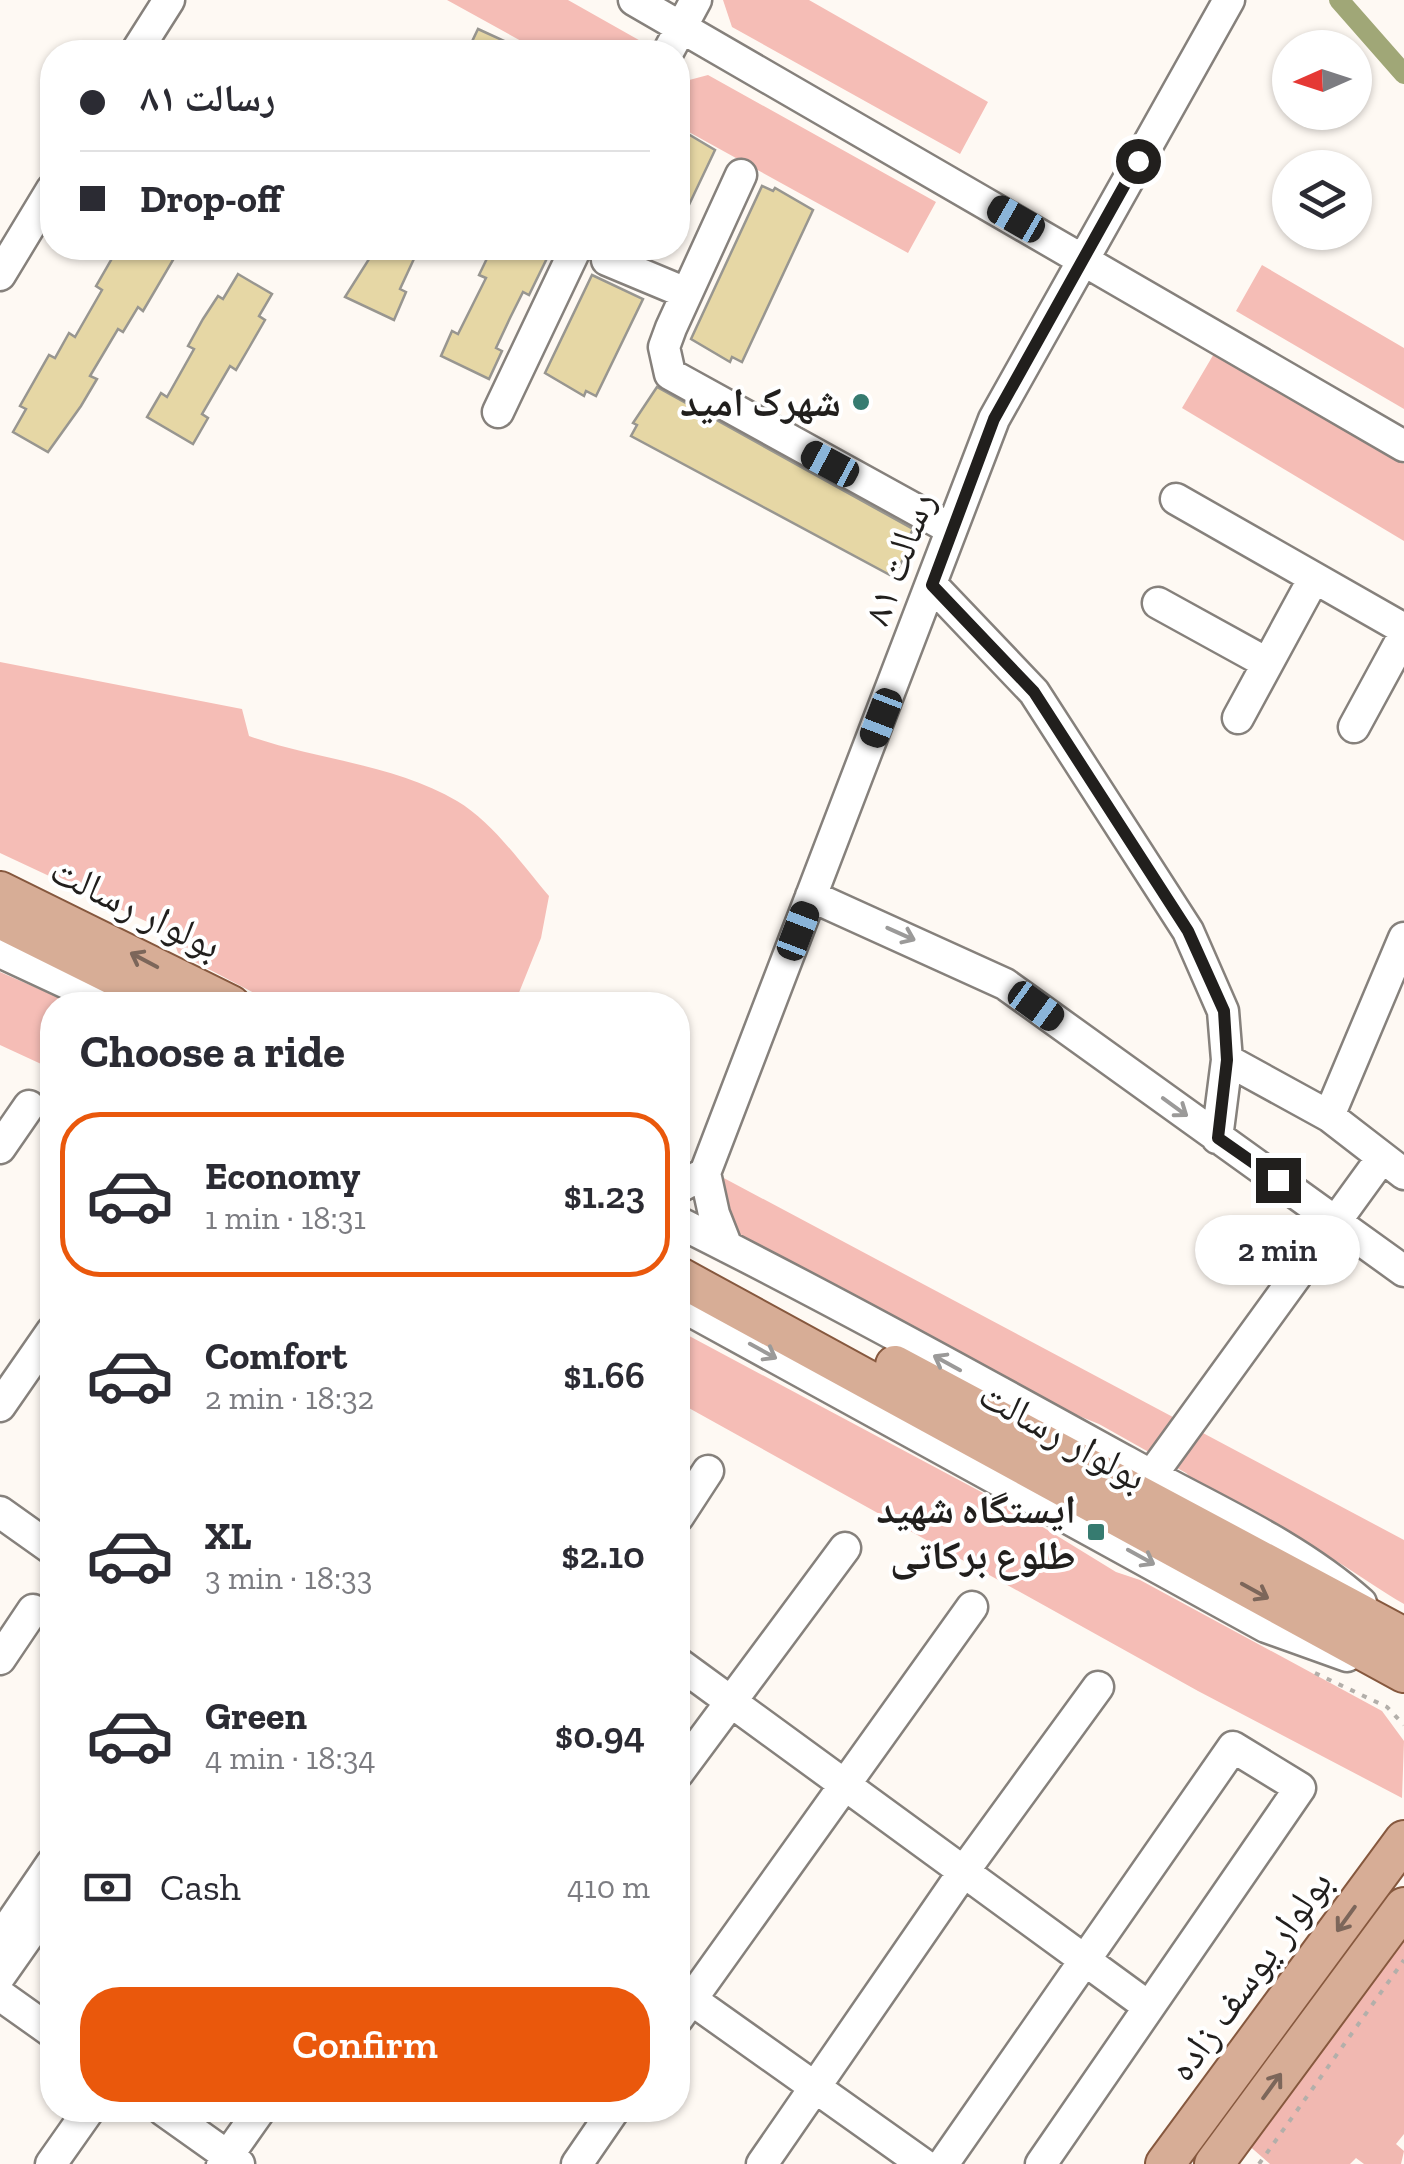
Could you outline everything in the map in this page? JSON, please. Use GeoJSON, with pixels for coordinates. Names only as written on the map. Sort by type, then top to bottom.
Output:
{"type":"FeatureCollection","features":[{"type":"Feature","properties":{"kind":"main road","name":"بولوار رسالت"},"geometry":{"type":"LineString","coordinates":[[0,891],[205,992]]}},
{"type":"Feature","properties":{"kind":"main road","name":"بولوار رسالت"},"geometry":{"type":"LineString","coordinates":[[0,919],[147,992]]}},
{"type":"Feature","properties":{"kind":"main road","name":"بولوار رسالت"},"geometry":{"type":"LineString","coordinates":[[690,1254],[1397,1633]]}},
{"type":"Feature","properties":{"kind":"main road","name":"بولوار رسالت"},"geometry":{"type":"LineString","coordinates":[[690,1283],[1404,1674]]}},
{"type":"Feature","properties":{"kind":"main road","name":"بولوار یوسف زاده"},"geometry":{"type":"LineString","coordinates":[[1165,2164],[1404,1840]]}},
{"type":"Feature","properties":{"kind":"main road","name":"بولوار یوسف زاده"},"geometry":{"type":"LineString","coordinates":[[1214,2164],[1404,1907]]}},
{"type":"Feature","properties":{"kind":"street"},"geometry":{"type":"LineString","coordinates":[[143,40],[168,0]]}},
{"type":"Feature","properties":{"kind":"street"},"geometry":{"type":"LineString","coordinates":[[634,0],[1404,446]]}},
{"type":"Feature","properties":{"kind":"street","name":"رسالت ۸۱"},"geometry":{"type":"LineString","coordinates":[[705,1174],[994,419],[1229,0]]}},
{"type":"Feature","properties":{"kind":"street"},"geometry":{"type":"LineString","coordinates":[[741,175],[664,346],[670,374],[951,529]]}},
{"type":"Feature","properties":{"kind":"street"},"geometry":{"type":"LineString","coordinates":[[0,275],[40,209]]}},
{"type":"Feature","properties":{"kind":"street"},"geometry":{"type":"LineString","coordinates":[[498,412],[570,260]]}},
{"type":"Feature","properties":{"kind":"street"},"geometry":{"type":"LineString","coordinates":[[607,260],[686,293]]}},
{"type":"Feature","properties":{"kind":"street"},"geometry":{"type":"LineString","coordinates":[[1176,498],[1404,632],[1354,727]]}},
{"type":"Feature","properties":{"kind":"street"},"geometry":{"type":"LineString","coordinates":[[1238,718],[1314,578]]}},
{"type":"Feature","properties":{"kind":"street"},"geometry":{"type":"LineString","coordinates":[[932,585],[1034,692],[1188,931],[1224,1011],[1227,1060],[1218,1138]]}},
{"type":"Feature","properties":{"kind":"street"},"geometry":{"type":"LineString","coordinates":[[1158,602],[1268,663]]}},
{"type":"Feature","properties":{"kind":"street"},"geometry":{"type":"LineString","coordinates":[[811,896],[1005,984],[1404,1271]]}},
{"type":"Feature","properties":{"kind":"street"},"geometry":{"type":"LineString","coordinates":[[1330,1116],[1404,938]]}},
{"type":"Feature","properties":{"kind":"street"},"geometry":{"type":"LineString","coordinates":[[0,952],[86,992]]}},
{"type":"Feature","properties":{"kind":"street"},"geometry":{"type":"LineString","coordinates":[[1150,1476],[1338,1222],[1392,1166],[1330,1116],[1227,1060]]}},
{"type":"Feature","properties":{"kind":"street"},"geometry":{"type":"LineString","coordinates":[[0,1148],[30,1106]]}},
{"type":"Feature","properties":{"kind":"street"},"geometry":{"type":"LineString","coordinates":[[690,1182],[705,1174],[727,1246]]}},
{"type":"Feature","properties":{"kind":"street"},"geometry":{"type":"LineString","coordinates":[[690,1228],[1330,1576],[1397,1633]]}},
{"type":"Feature","properties":{"kind":"street"},"geometry":{"type":"LineString","coordinates":[[690,1311],[1266,1627],[1404,1674]]}},
{"type":"Feature","properties":{"kind":"street"},"geometry":{"type":"LineString","coordinates":[[0,1406],[40,1349]]}},
{"type":"Feature","properties":{"kind":"street"},"geometry":{"type":"LineString","coordinates":[[690,1498],[708,1472]]}},
{"type":"Feature","properties":{"kind":"street"},"geometry":{"type":"LineString","coordinates":[[0,1512],[40,1540]]}},
{"type":"Feature","properties":{"kind":"street"},"geometry":{"type":"LineString","coordinates":[[690,1756],[845,1548]]}},
{"type":"Feature","properties":{"kind":"street"},"geometry":{"type":"LineString","coordinates":[[690,1992],[846,1785],[972,1607]]}},
{"type":"Feature","properties":{"kind":"street"},"geometry":{"type":"LineString","coordinates":[[0,1659],[34,1610]]}},
{"type":"Feature","properties":{"kind":"street"},"geometry":{"type":"LineString","coordinates":[[690,1672],[1149,2007]]}},
{"type":"Feature","properties":{"kind":"street"},"geometry":{"type":"LineString","coordinates":[[762,2164],[964,1871],[1098,1687]]}},
{"type":"Feature","properties":{"kind":"street"},"geometry":{"type":"LineString","coordinates":[[943,2164],[1232,1747],[1300,1788],[1041,2164]]}},
{"type":"Feature","properties":{"kind":"street"},"geometry":{"type":"LineString","coordinates":[[0,1939],[40,1881]]}},
{"type":"Feature","properties":{"kind":"street"},"geometry":{"type":"LineString","coordinates":[[0,1976],[40,1919]]}},
{"type":"Feature","properties":{"kind":"street"},"geometry":{"type":"LineString","coordinates":[[0,1995],[40,2023]]}},
{"type":"Feature","properties":{"kind":"street"},"geometry":{"type":"LineString","coordinates":[[690,2008],[816,2088],[923,2164]]}},
{"type":"Feature","properties":{"kind":"street"},"geometry":{"type":"LineString","coordinates":[[51,2164],[81,2122]]}},
{"type":"Feature","properties":{"kind":"street"},"geometry":{"type":"LineString","coordinates":[[179,2122],[229,2161],[253,2122]]}},
{"type":"Feature","properties":{"kind":"street"},"geometry":{"type":"LineString","coordinates":[[577,2164],[606,2122]]}},
{"type":"Feature","properties":{"kind":"path"},"geometry":{"type":"LineString","coordinates":[[1258,2164],[1404,1960]]}},
{"type":"Feature","properties":{"kind":"shaded area"},"geometry":{"type":"Polygon","coordinates":[[[447,0],[568,0],[639,40],[519,40],[447,0]]]}},
{"type":"Feature","properties":{"kind":"shaded area"},"geometry":{"type":"Polygon","coordinates":[[[723,0],[809,0],[988,102],[960,154],[732,27],[723,0]]]}},
{"type":"Feature","properties":{"kind":"shaded area"},"geometry":{"type":"Polygon","coordinates":[[[708,75],[936,202],[908,253],[690,133],[690,80],[708,75]]]}},
{"type":"Feature","properties":{"kind":"shaded area"},"geometry":{"type":"Polygon","coordinates":[[[1262,265],[1404,348],[1404,409],[1236,311],[1262,265]]]}},
{"type":"Feature","properties":{"kind":"shaded area"},"geometry":{"type":"Polygon","coordinates":[[[1215,352],[1404,464],[1404,541],[1182,408],[1215,352]]]}},
{"type":"Feature","properties":{"kind":"shaded area"},"geometry":{"type":"Polygon","coordinates":[[[0,662],[242,709],[249,736],[434,789],[470,810],[495,832],[549,896],[541,938],[519,992],[252,992],[178,953],[171,933],[0,853],[0,662]]]}},
{"type":"Feature","properties":{"kind":"shaded area"},"geometry":{"type":"Polygon","coordinates":[[[0,972],[46,992],[40,992],[40,1063],[0,1045],[0,972]]]}},
{"type":"Feature","properties":{"kind":"shaded area"},"geometry":{"type":"Polygon","coordinates":[[[720,1176],[1404,1540],[1404,1604],[1330,1557],[1281,1536],[1207,1493],[1186,1473],[1099,1424],[1059,1408],[736,1239],[721,1210],[720,1176]]]}},
{"type":"Feature","properties":{"kind":"shaded area"},"geometry":{"type":"Polygon","coordinates":[[[690,1336],[1015,1510],[1116,1572],[1140,1580],[1382,1711],[1404,1741],[1402,1798],[1198,1691],[690,1409],[690,1336]]]}},
{"type":"Feature","properties":{"kind":"shaded area"},"geometry":{"type":"Polygon","coordinates":[[[1404,1926],[1404,2134],[1396,2144],[1404,2151],[1401,2164],[1364,2164],[1356,2158],[1350,2164],[1270,2164],[1246,2143],[1404,1926]]]}},
{"type":"Feature","properties":{"kind":"building"},"geometry":{"type":"Polygon","coordinates":[[[478,29],[502,40],[473,40],[478,29]]]}},
{"type":"Feature","properties":{"kind":"building"},"geometry":{"type":"Polygon","coordinates":[[[690,135],[715,150],[690,203],[690,135]]]}},
{"type":"Feature","properties":{"kind":"building"},"geometry":{"type":"Polygon","coordinates":[[[762,186],[773,191],[775,188],[813,210],[742,362],[732,357],[730,362],[691,339],[762,186]]]}},
{"type":"Feature","properties":{"kind":"building"},"geometry":{"type":"Polygon","coordinates":[[[111,260],[173,260],[143,311],[138,307],[123,332],[118,329],[90,376],[97,379],[48,452],[13,432],[26,409],[20,406],[49,355],[55,358],[69,333],[75,337],[102,290],[96,286],[111,260]]]}},
{"type":"Feature","properties":{"kind":"building"},"geometry":{"type":"Polygon","coordinates":[[[368,260],[413,260],[400,289],[406,292],[394,320],[345,297],[368,260]]]}},
{"type":"Feature","properties":{"kind":"building"},"geometry":{"type":"Polygon","coordinates":[[[486,260],[546,260],[529,295],[523,292],[510,318],[496,348],[502,351],[489,379],[441,356],[452,331],[458,334],[486,278],[479,275],[486,260]]]}},
{"type":"Feature","properties":{"kind":"building"},"geometry":{"type":"Polygon","coordinates":[[[238,274],[272,294],[259,316],[265,320],[236,370],[230,366],[202,414],[208,418],[193,444],[147,417],[161,393],[167,397],[194,349],[188,346],[203,319],[218,296],[223,299],[238,274]]]}},
{"type":"Feature","properties":{"kind":"building"},"geometry":{"type":"Polygon","coordinates":[[[592,275],[643,299],[596,396],[586,391],[584,396],[545,373],[592,275]]]}},
{"type":"Feature","properties":{"kind":"building"},"geometry":{"type":"Polygon","coordinates":[[[657,387],[913,529],[910,535],[915,538],[897,570],[890,575],[631,436],[637,425],[633,423],[657,387]]]}},
{"type":"Feature","properties":{"kind":"waterway"},"geometry":{"type":"LineString","coordinates":[[1339,0],[1404,74]]}},
{"type":"Feature","properties":{"kind":"place","name":"شهرک امید"},"geometry":{"type":"Point","coordinates":[861,402]}},
{"type":"Feature","properties":{"kind":"place","name":"ایستگاه شهید طلوع برکاتی"},"geometry":{"type":"Point","coordinates":[1096,1532]}},
{"type":"Feature","properties":{"kind":"route"},"geometry":{"type":"LineString","coordinates":[[1138,161],[994,419],[932,585],[1034,692],[1188,931],[1224,1011],[1227,1060],[1218,1138],[1278,1180]]}}]}
